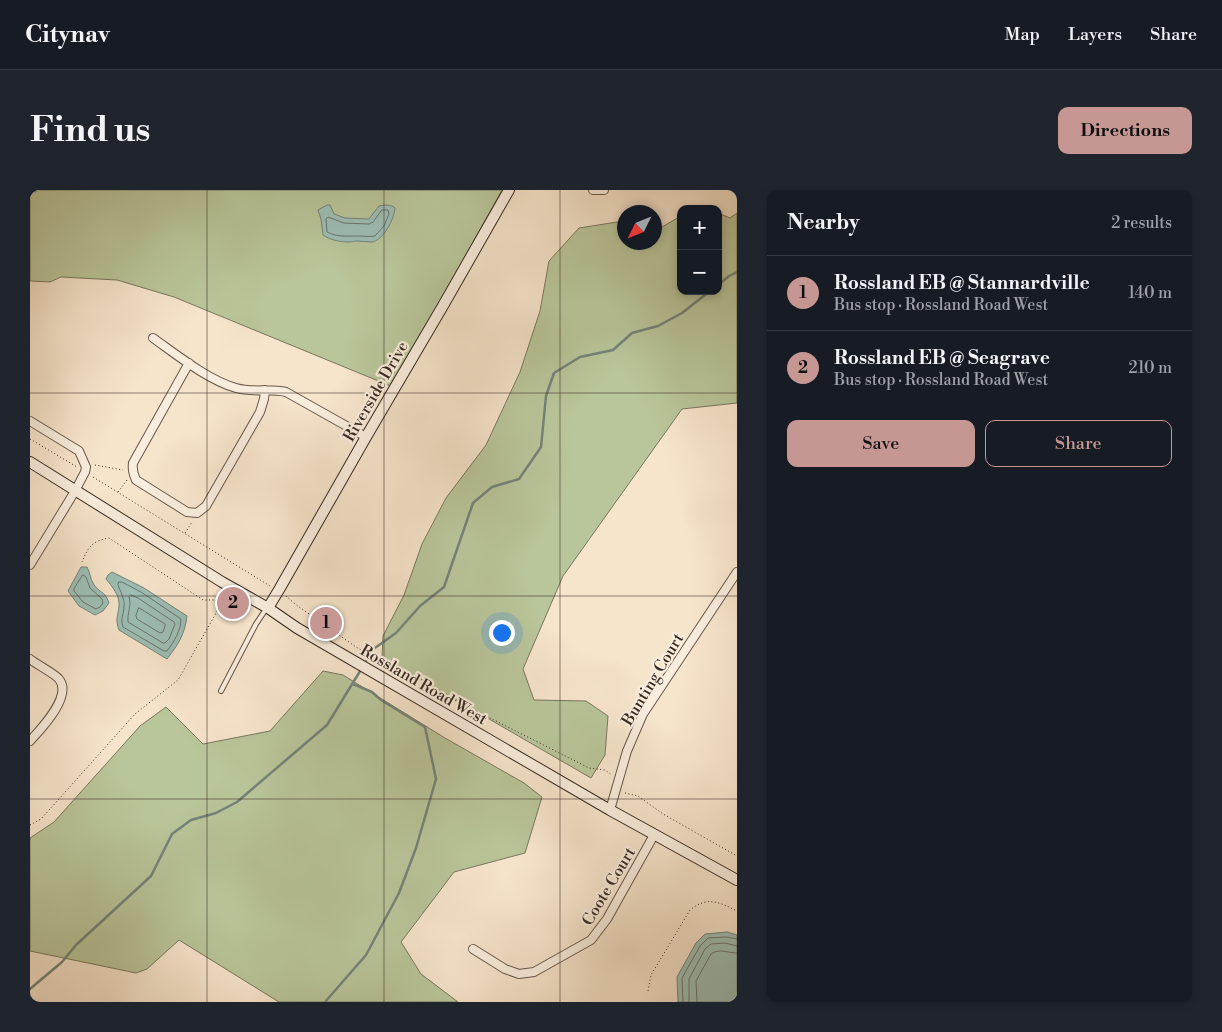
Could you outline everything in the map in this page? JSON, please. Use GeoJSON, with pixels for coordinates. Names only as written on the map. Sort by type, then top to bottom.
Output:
{"type":"FeatureCollection","features":[{"type":"Feature","properties":{"kind":"main road","name":"Riverside Drive"},"geometry":{"type":"LineString","coordinates":[[268,608],[509,190]]}},
{"type":"Feature","properties":{"kind":"main road","name":"Rossland Road West"},"geometry":{"type":"LineString","coordinates":[[30,462],[222,582],[268,608],[297,628],[610,810],[737,880]]}},
{"type":"Feature","properties":{"kind":"street"},"geometry":{"type":"LineString","coordinates":[[593,190],[604,190]]}},
{"type":"Feature","properties":{"kind":"street"},"geometry":{"type":"LineString","coordinates":[[153,338],[219,381],[236,388],[257,392],[275,390],[286,392],[366,437]]}},
{"type":"Feature","properties":{"kind":"street"},"geometry":{"type":"LineString","coordinates":[[189,363],[133,463],[133,473],[136,480],[187,512],[197,512],[206,506],[260,412],[265,390]]}},
{"type":"Feature","properties":{"kind":"street"},"geometry":{"type":"LineString","coordinates":[[30,421],[79,451],[86,467],[75,490],[30,565]]}},
{"type":"Feature","properties":{"kind":"street","name":"Bunting Court"},"geometry":{"type":"LineString","coordinates":[[610,810],[627,751],[643,714],[737,572]]}},
{"type":"Feature","properties":{"kind":"street"},"geometry":{"type":"LineString","coordinates":[[30,659],[59,679],[63,688],[62,699],[48,720],[30,741]]}},
{"type":"Feature","properties":{"kind":"street","name":"Coote Court"},"geometry":{"type":"LineString","coordinates":[[474,949],[505,969],[519,974],[534,972],[591,940],[607,919],[654,835]]}},
{"type":"Feature","properties":{"kind":"lane"},"geometry":{"type":"LineString","coordinates":[[221,691],[256,624],[268,608]]}},
{"type":"Feature","properties":{"kind":"path"},"geometry":{"type":"LineString","coordinates":[[30,439],[279,590],[295,604],[356,648],[405,675],[589,768],[605,770],[613,776]]}},
{"type":"Feature","properties":{"kind":"path"},"geometry":{"type":"LineString","coordinates":[[84,463],[133,473]]}},
{"type":"Feature","properties":{"kind":"path"},"geometry":{"type":"LineString","coordinates":[[118,492],[133,473]]}},
{"type":"Feature","properties":{"kind":"path"},"geometry":{"type":"LineString","coordinates":[[184,533],[192,522],[193,513]]}},
{"type":"Feature","properties":{"kind":"path"},"geometry":{"type":"LineString","coordinates":[[30,825],[41,819],[49,811],[135,714],[178,680],[216,615],[217,610],[216,600],[203,600],[110,538],[91,545],[82,562]]}},
{"type":"Feature","properties":{"kind":"path"},"geometry":{"type":"LineString","coordinates":[[616,790],[638,796],[663,814],[737,856]]}},
{"type":"Feature","properties":{"kind":"path"},"geometry":{"type":"LineString","coordinates":[[648,991],[650,976],[690,910],[698,903],[708,902],[720,903],[737,911]]}},
{"type":"Feature","properties":{"kind":"green space"},"geometry":{"type":"Polygon","coordinates":[[[30,190],[502,190],[393,387],[174,297],[117,280],[61,277],[50,282],[30,281],[30,190]]]}},
{"type":"Feature","properties":{"kind":"green space"},"geometry":{"type":"Polygon","coordinates":[[[737,213],[737,403],[682,409],[563,576],[523,669],[534,700],[586,701],[608,716],[605,755],[591,778],[382,657],[383,636],[404,595],[422,544],[446,498],[486,445],[520,372],[540,311],[549,261],[579,228],[617,222],[617,250],[662,250],[662,227],[677,218],[677,295],[722,295],[722,215],[730,218],[737,213]]]}},
{"type":"Feature","properties":{"kind":"green space"},"geometry":{"type":"Polygon","coordinates":[[[323,671],[343,675],[445,738],[524,783],[542,797],[525,853],[454,872],[401,942],[421,974],[458,1002],[279,1002],[179,940],[147,969],[136,973],[30,951],[30,838],[54,822],[140,726],[166,707],[203,744],[270,731],[323,671]]]}},
{"type":"Feature","properties":{"kind":"water"},"geometry":{"type":"Polygon","coordinates":[[[330,205],[334,214],[345,218],[369,219],[379,206],[390,205],[395,208],[393,218],[381,237],[372,242],[346,242],[323,235],[318,210],[330,205]]]}},
{"type":"Feature","properties":{"kind":"water"},"geometry":{"type":"Polygon","coordinates":[[[81,567],[87,567],[93,583],[106,596],[109,603],[103,611],[95,615],[79,606],[68,591],[81,567]]]}},
{"type":"Feature","properties":{"kind":"water"},"geometry":{"type":"Polygon","coordinates":[[[112,572],[144,588],[187,616],[185,628],[180,639],[167,659],[119,630],[117,595],[106,579],[112,572]]]}},
{"type":"Feature","properties":{"kind":"water"},"geometry":{"type":"Polygon","coordinates":[[[727,932],[737,935],[737,1002],[678,1002],[677,977],[696,943],[705,934],[727,932]]]}},
{"type":"Feature","properties":{"kind":"waterway"},"geometry":{"type":"LineString","coordinates":[[30,194],[37,190]]}},
{"type":"Feature","properties":{"kind":"waterway"},"geometry":{"type":"LineString","coordinates":[[722,282],[737,272]]}},
{"type":"Feature","properties":{"kind":"waterway"},"geometry":{"type":"LineString","coordinates":[[365,663],[372,650],[396,633],[420,606],[444,587],[473,503],[492,487],[519,479],[541,447],[546,396],[554,373],[580,357],[613,350],[632,333],[658,326],[682,313],[705,295]]}},
{"type":"Feature","properties":{"kind":"waterway"},"geometry":{"type":"LineString","coordinates":[[30,989],[62,962],[76,945],[151,876],[172,834],[191,820],[216,813],[237,802],[327,725],[362,668]]}},
{"type":"Feature","properties":{"kind":"waterway"},"geometry":{"type":"LineString","coordinates":[[325,1002],[366,955],[399,893],[416,848],[436,779],[425,727],[381,700],[372,692],[353,684]]}},
{"type":"Feature","properties":{"kind":"place","name":"Rossland EB @ Seagrave"},"geometry":{"type":"Point","coordinates":[233,603]}},
{"type":"Feature","properties":{"kind":"place","name":"Rossland EB @ Stannardville"},"geometry":{"type":"Point","coordinates":[326,623]}}]}
